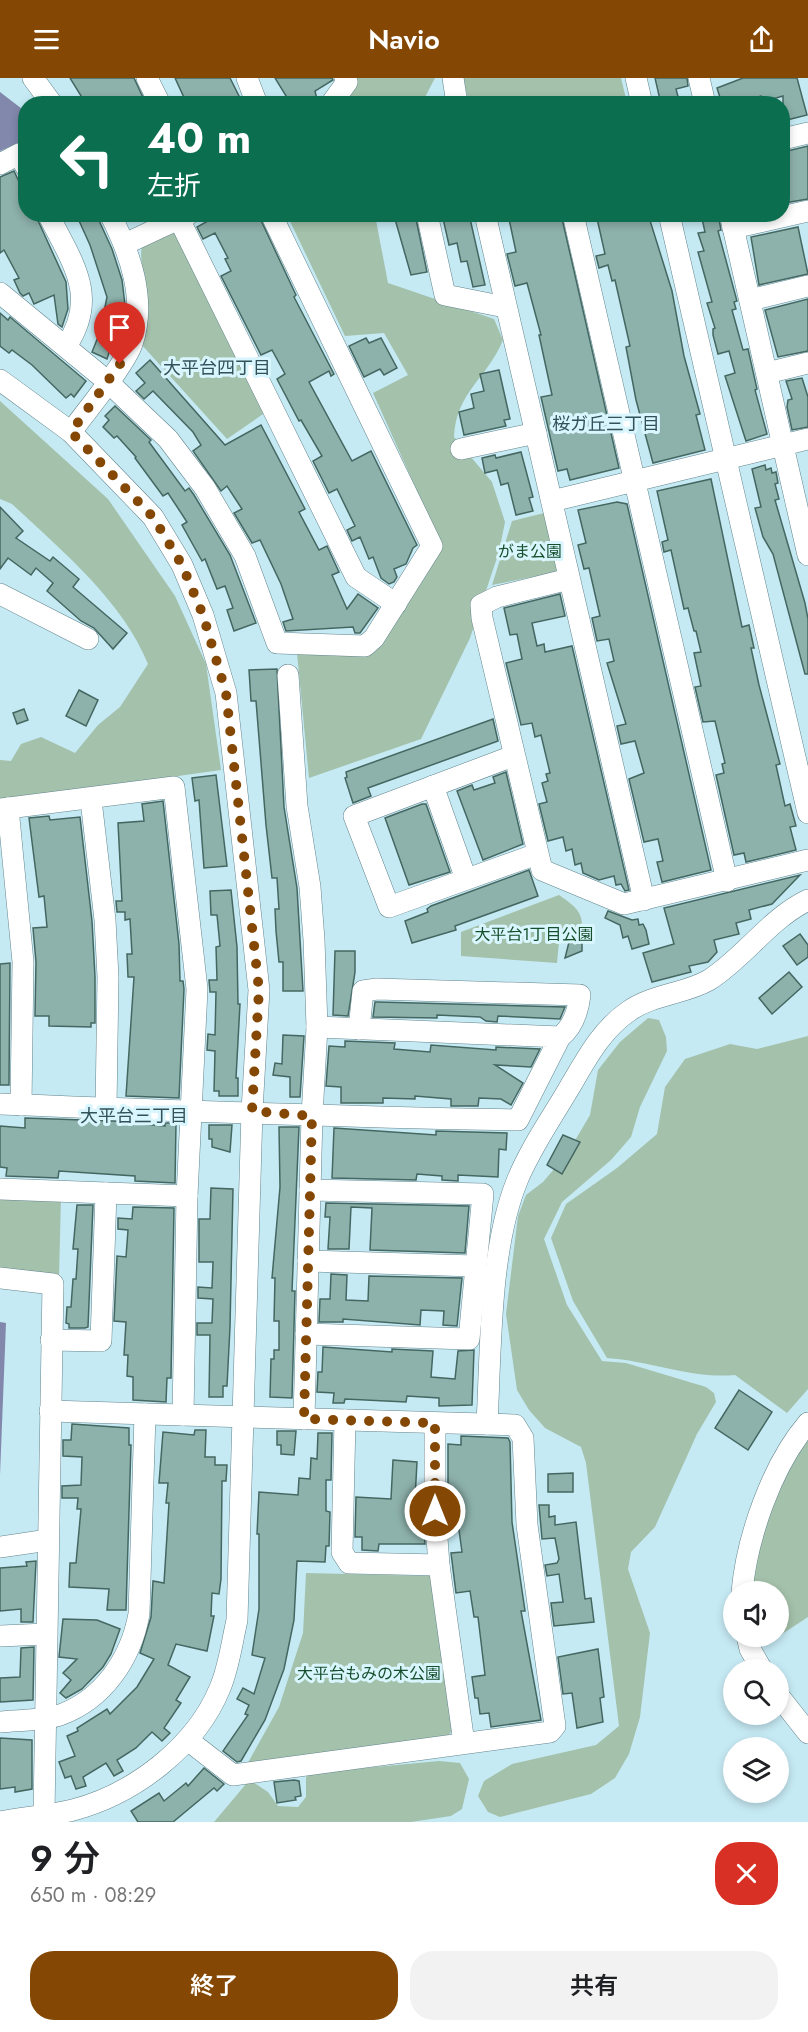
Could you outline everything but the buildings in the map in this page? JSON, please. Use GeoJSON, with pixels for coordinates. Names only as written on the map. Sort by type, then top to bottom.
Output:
{"type":"FeatureCollection","features":[{"type":"Feature","properties":{"kind":"street"},"geometry":{"type":"LineString","coordinates":[[33,78],[46,96]]}},
{"type":"Feature","properties":{"kind":"street"},"geometry":{"type":"LineString","coordinates":[[147,78],[156,96]]}},
{"type":"Feature","properties":{"kind":"street"},"geometry":{"type":"LineString","coordinates":[[247,78],[254,96]]}},
{"type":"Feature","properties":{"kind":"street"},"geometry":{"type":"LineString","coordinates":[[337,96],[347,82],[345,78]]}},
{"type":"Feature","properties":{"kind":"street"},"geometry":{"type":"LineString","coordinates":[[636,78],[640,96]]}},
{"type":"Feature","properties":{"kind":"street"},"geometry":{"type":"LineString","coordinates":[[704,79],[705,96]]}},
{"type":"Feature","properties":{"kind":"street"},"geometry":{"type":"LineString","coordinates":[[790,137],[808,133]]}},
{"type":"Feature","properties":{"kind":"street"},"geometry":{"type":"LineString","coordinates":[[0,164],[18,155]]}},
{"type":"Feature","properties":{"kind":"street"},"geometry":{"type":"LineString","coordinates":[[790,214],[808,212]]}},
{"type":"Feature","properties":{"kind":"street"},"geometry":{"type":"LineString","coordinates":[[52,222],[81,281],[83,309],[76,331],[66,346]]}},
{"type":"Feature","properties":{"kind":"street"},"geometry":{"type":"LineString","coordinates":[[71,432],[132,345],[138,315],[135,280],[125,244],[114,222]]}},
{"type":"Feature","properties":{"kind":"street"},"geometry":{"type":"LineString","coordinates":[[125,244],[173,222]]}},
{"type":"Feature","properties":{"kind":"street"},"geometry":{"type":"LineString","coordinates":[[186,222],[356,577],[396,604]]}},
{"type":"Feature","properties":{"kind":"street"},"geometry":{"type":"LineString","coordinates":[[0,293],[107,381],[168,439],[205,488],[245,556],[277,643],[365,646],[374,638],[432,546],[275,222]]}},
{"type":"Feature","properties":{"kind":"street"},"geometry":{"type":"LineString","coordinates":[[429,222],[445,295],[506,307]]}},
{"type":"Feature","properties":{"kind":"street"},"geometry":{"type":"LineString","coordinates":[[487,222],[644,900]]}},
{"type":"Feature","properties":{"kind":"street"},"geometry":{"type":"LineString","coordinates":[[575,222],[727,881]]}},
{"type":"Feature","properties":{"kind":"street"},"geometry":{"type":"LineString","coordinates":[[671,222],[808,813]]}},
{"type":"Feature","properties":{"kind":"street"},"geometry":{"type":"LineString","coordinates":[[732,222],[784,445],[802,496],[808,555]]}},
{"type":"Feature","properties":{"kind":"street"},"geometry":{"type":"LineString","coordinates":[[750,300],[808,286]]}},
{"type":"Feature","properties":{"kind":"street"},"geometry":{"type":"LineString","coordinates":[[767,373],[808,363]]}},
{"type":"Feature","properties":{"kind":"street"},"geometry":{"type":"LineString","coordinates":[[0,380],[71,432],[153,517],[182,565],[203,615],[226,693],[259,990],[252,1111],[237,1620],[221,1686],[210,1709],[189,1741],[152,1770],[96,1803],[70,1811],[44,1813],[0,1822]]}},
{"type":"Feature","properties":{"kind":"street"},"geometry":{"type":"LineString","coordinates":[[461,449],[536,433]]}},
{"type":"Feature","properties":{"kind":"street"},"geometry":{"type":"LineString","coordinates":[[552,501],[808,439]]}},
{"type":"Feature","properties":{"kind":"street"},"geometry":{"type":"LineString","coordinates":[[569,579],[497,597],[482,606],[482,618],[513,756],[542,870],[624,904],[808,860]]}},
{"type":"Feature","properties":{"kind":"street"},"geometry":{"type":"LineString","coordinates":[[0,594],[88,639]]}},
{"type":"Feature","properties":{"kind":"street"},"geometry":{"type":"LineString","coordinates":[[288,675],[297,806],[314,930],[317,1027],[312,1116],[304,1419]]}},
{"type":"Feature","properties":{"kind":"street"},"geometry":{"type":"LineString","coordinates":[[513,756],[354,816],[389,907],[537,854]]}},
{"type":"Feature","properties":{"kind":"street"},"geometry":{"type":"LineString","coordinates":[[433,786],[466,879]]}},
{"type":"Feature","properties":{"kind":"street"},"geometry":{"type":"LineString","coordinates":[[21,1105],[23,962],[4,809],[91,800],[174,787],[196,989],[187,1196],[183,1415]]}},
{"type":"Feature","properties":{"kind":"street"},"geometry":{"type":"LineString","coordinates":[[91,800],[105,920],[108,977],[106,1109]]}},
{"type":"Feature","properties":{"kind":"street"},"geometry":{"type":"LineString","coordinates":[[487,1424],[494,1300],[505,1218],[518,1180],[589,1054],[605,1031],[630,1010],[652,999],[708,980],[790,909],[808,900]]}},
{"type":"Feature","properties":{"kind":"street"},"geometry":{"type":"LineString","coordinates":[[0,1104],[106,1109],[252,1111],[312,1116],[518,1120],[560,1037],[569,1030],[578,1009],[580,995],[377,989],[363,992],[359,1029]]}},
{"type":"Feature","properties":{"kind":"street"},"geometry":{"type":"LineString","coordinates":[[317,1027],[560,1037]]}},
{"type":"Feature","properties":{"kind":"street"},"geometry":{"type":"LineString","coordinates":[[0,1189],[187,1196]]}},
{"type":"Feature","properties":{"kind":"street"},"geometry":{"type":"LineString","coordinates":[[306,1334],[469,1340],[483,1194],[310,1190]]}},
{"type":"Feature","properties":{"kind":"street"},"geometry":{"type":"LineString","coordinates":[[51,1340],[101,1341],[106,1193]]}},
{"type":"Feature","properties":{"kind":"street"},"geometry":{"type":"LineString","coordinates":[[308,1261],[475,1266]]}},
{"type":"Feature","properties":{"kind":"street"},"geometry":{"type":"LineString","coordinates":[[0,1278],[53,1284],[44,1813]]}},
{"type":"Feature","properties":{"kind":"street"},"geometry":{"type":"LineString","coordinates":[[50,1411],[515,1425],[523,1437],[527,1525],[555,1726],[550,1732],[233,1775],[189,1741]]}},
{"type":"Feature","properties":{"kind":"street"},"geometry":{"type":"LineString","coordinates":[[0,1722],[59,1715],[83,1704],[120,1669],[135,1640],[140,1614],[145,1414]]}},
{"type":"Feature","properties":{"kind":"street"},"geometry":{"type":"LineString","coordinates":[[345,1420],[342,1552],[349,1563],[439,1565]]}},
{"type":"Feature","properties":{"kind":"street"},"geometry":{"type":"LineString","coordinates":[[435,1423],[435,1511],[439,1565],[464,1743]]}},
{"type":"Feature","properties":{"kind":"street"},"geometry":{"type":"LineString","coordinates":[[743,1581],[744,1569],[768,1492],[782,1461],[808,1423]]}},
{"type":"Feature","properties":{"kind":"street"},"geometry":{"type":"LineString","coordinates":[[0,1547],[48,1540]]}},
{"type":"Feature","properties":{"kind":"street"},"geometry":{"type":"LineString","coordinates":[[0,1636],[46,1634]]}},
{"type":"Feature","properties":{"kind":"street"},"geometry":{"type":"LineString","coordinates":[[789,1709],[808,1733]]}},
{"type":"Feature","properties":{"kind":"green space"},"geometry":{"type":"Polygon","coordinates":[[[353,78],[435,78],[426,96],[341,96],[353,78]]]}},
{"type":"Feature","properties":{"kind":"green space"},"geometry":{"type":"Polygon","coordinates":[[[463,78],[621,78],[625,96],[467,96],[463,78]]]}},
{"type":"Feature","properties":{"kind":"green space"},"geometry":{"type":"Polygon","coordinates":[[[290,222],[376,222],[388,283],[494,319],[503,340],[460,408],[454,437],[492,482],[505,522],[499,552],[470,638],[421,739],[309,778],[297,653],[375,650],[441,544],[373,393],[408,375],[384,333],[345,336],[290,222]]]}},
{"type":"Feature","properties":{"kind":"green space"},"geometry":{"type":"Polygon","coordinates":[[[171,232],[179,237],[266,412],[227,439],[141,344],[147,323],[148,298],[141,250],[143,244],[171,232]]]}},
{"type":"Feature","properties":{"kind":"green space"},"geometry":{"type":"Polygon","coordinates":[[[0,401],[108,499],[175,596],[206,664],[221,770],[0,801],[0,760],[11,761],[21,744],[41,737],[75,753],[98,725],[120,707],[148,664],[137,641],[107,598],[70,558],[12,504],[0,499],[0,401]]]}},
{"type":"Feature","properties":{"kind":"green space","name":"がま公園"},"geometry":{"type":"Polygon","coordinates":[[[548,512],[559,561],[557,572],[492,585],[512,521],[548,512]]]}},
{"type":"Feature","properties":{"kind":"green space","name":"大平台1丁目公園"},"geometry":{"type":"Polygon","coordinates":[[[559,895],[577,910],[582,923],[559,942],[557,963],[461,956],[461,932],[559,895]]]}},
{"type":"Feature","properties":{"kind":"green space"},"geometry":{"type":"Polygon","coordinates":[[[648,1018],[659,1020],[666,1037],[667,1051],[640,1107],[631,1137],[611,1160],[562,1202],[544,1239],[567,1305],[602,1361],[626,1363],[706,1387],[714,1393],[716,1402],[697,1434],[655,1527],[631,1552],[628,1569],[650,1633],[640,1717],[629,1754],[615,1778],[591,1794],[500,1817],[488,1812],[478,1796],[484,1781],[512,1764],[596,1745],[619,1726],[586,1463],[581,1447],[545,1428],[529,1410],[517,1390],[506,1314],[518,1216],[526,1195],[543,1182],[567,1154],[590,1115],[598,1070],[620,1042],[648,1018]]]}},
{"type":"Feature","properties":{"kind":"green space"},"geometry":{"type":"Polygon","coordinates":[[[808,1036],[808,1389],[787,1413],[735,1375],[719,1376],[687,1372],[607,1358],[573,1301],[551,1238],[566,1204],[617,1168],[657,1134],[665,1087],[685,1059],[730,1044],[757,1049],[808,1036]]]}},
{"type":"Feature","properties":{"kind":"green space"},"geometry":{"type":"Polygon","coordinates":[[[0,1194],[61,1197],[59,1277],[0,1271],[0,1194]]]}},
{"type":"Feature","properties":{"kind":"green space"},"geometry":{"type":"Polygon","coordinates":[[[808,1435],[808,1617],[789,1629],[789,1581],[751,1581],[759,1545],[777,1488],[808,1435]]]}},
{"type":"Feature","properties":{"kind":"green space","name":"大平台もみの木公園"},"geometry":{"type":"Polygon","coordinates":[[[306,1573],[431,1576],[452,1731],[446,1738],[245,1768],[279,1707],[303,1633],[306,1573]]]}},
{"type":"Feature","properties":{"kind":"green space"},"geometry":{"type":"Polygon","coordinates":[[[439,1761],[460,1763],[469,1779],[462,1809],[451,1816],[411,1822],[214,1822],[246,1784],[253,1782],[268,1792],[278,1806],[298,1807],[306,1797],[306,1777],[311,1773],[439,1761]]]}},
{"type":"Feature","properties":{"kind":"water"},"geometry":{"type":"Polygon","coordinates":[[[0,92],[18,106],[18,143],[0,151],[0,92]]]}},
{"type":"Feature","properties":{"kind":"water"},"geometry":{"type":"Polygon","coordinates":[[[0,1322],[6,1323],[0,1475],[0,1322]]]}},
{"type":"Feature","properties":{"kind":"district","name":"大平台四丁目"},"geometry":{"type":"Point","coordinates":[217,368]}},
{"type":"Feature","properties":{"kind":"district","name":"桜ガ丘三丁目"},"geometry":{"type":"Point","coordinates":[606,424]}},
{"type":"Feature","properties":{"kind":"district","name":"大平台三丁目"},"geometry":{"type":"Point","coordinates":[134,1116]}},
{"type":"Feature","properties":{"kind":"route"},"geometry":{"type":"LineString","coordinates":[[120,364],[71,432],[92,451],[153,517],[182,565],[203,615],[226,693],[259,990],[252,1111],[312,1116],[304,1419],[435,1423],[435,1511]]}}]}
